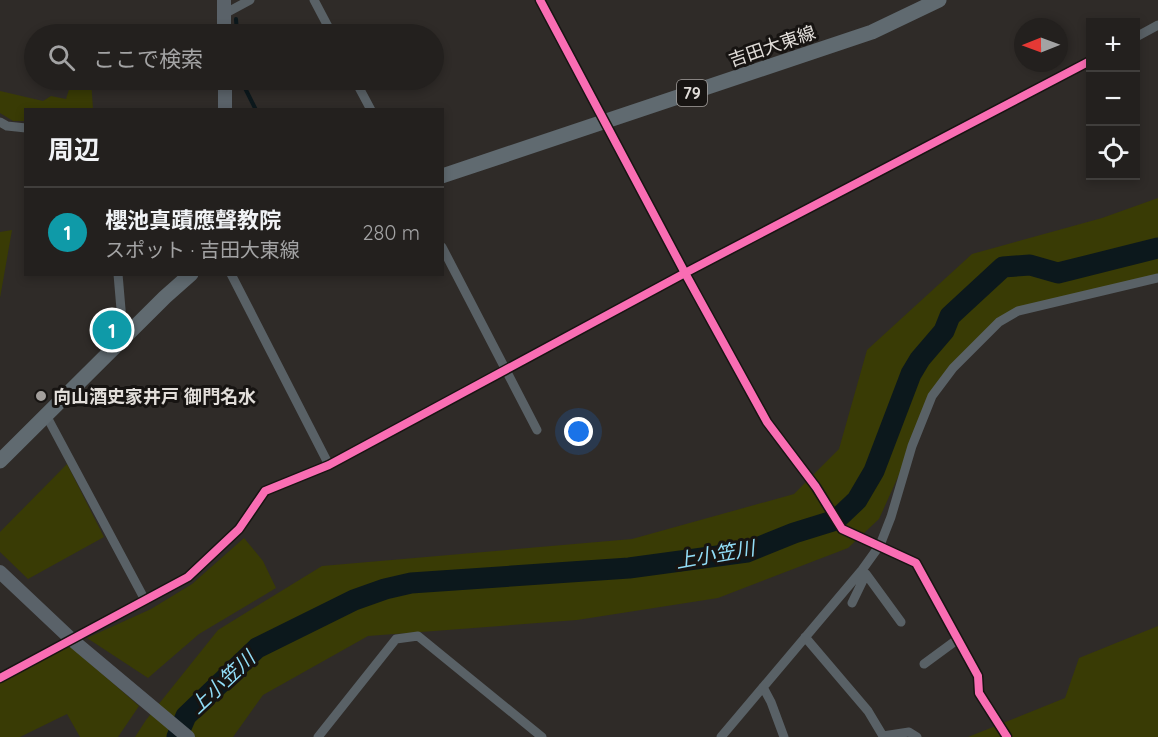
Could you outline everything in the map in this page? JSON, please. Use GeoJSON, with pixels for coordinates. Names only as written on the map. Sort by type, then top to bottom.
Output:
{"type":"FeatureCollection","features":[{"type":"Feature","properties":{"kind":"main road","name":"吉田大東線"},"geometry":{"type":"LineString","coordinates":[[444,175],[872,32],[939,0]]}},
{"type":"Feature","properties":{"kind":"main road"},"geometry":{"type":"LineString","coordinates":[[3,453],[46,415],[189,276]]}},
{"type":"Feature","properties":{"kind":"street"},"geometry":{"type":"LineString","coordinates":[[224,24],[224,7],[250,0]]}},
{"type":"Feature","properties":{"kind":"street"},"geometry":{"type":"LineString","coordinates":[[314,0],[327,24]]}},
{"type":"Feature","properties":{"kind":"street"},"geometry":{"type":"LineString","coordinates":[[540,0],[767,422],[816,487],[842,529],[916,563],[978,676],[979,693],[1007,737]]}},
{"type":"Feature","properties":{"kind":"street"},"geometry":{"type":"LineString","coordinates":[[1140,35],[1158,25]]}},
{"type":"Feature","properties":{"kind":"street"},"geometry":{"type":"LineString","coordinates":[[0,678],[188,577],[238,529],[265,491],[329,465],[685,273],[1086,63]]}},
{"type":"Feature","properties":{"kind":"street"},"geometry":{"type":"LineString","coordinates":[[225,90],[225,108]]}},
{"type":"Feature","properties":{"kind":"street"},"geometry":{"type":"LineString","coordinates":[[360,90],[369,108]]}},
{"type":"Feature","properties":{"kind":"street"},"geometry":{"type":"LineString","coordinates":[[0,122],[7,126],[24,128]]}},
{"type":"Feature","properties":{"kind":"street"},"geometry":{"type":"LineString","coordinates":[[444,251],[537,430]]}},
{"type":"Feature","properties":{"kind":"street"},"geometry":{"type":"LineString","coordinates":[[118,276],[122,321],[129,333]]}},
{"type":"Feature","properties":{"kind":"street"},"geometry":{"type":"LineString","coordinates":[[232,276],[329,465]]}},
{"type":"Feature","properties":{"kind":"street"},"geometry":{"type":"LineString","coordinates":[[852,603],[864,572],[880,545],[912,446],[932,396],[953,368],[999,322],[1018,311],[1158,278]]}},
{"type":"Feature","properties":{"kind":"street"},"geometry":{"type":"LineString","coordinates":[[46,415],[145,600]]}},
{"type":"Feature","properties":{"kind":"street"},"geometry":{"type":"LineString","coordinates":[[0,572],[71,639],[188,737]]}},
{"type":"Feature","properties":{"kind":"street"},"geometry":{"type":"LineString","coordinates":[[864,572],[901,622]]}},
{"type":"Feature","properties":{"kind":"street"},"geometry":{"type":"LineString","coordinates":[[721,737],[804,637],[864,572]]}},
{"type":"Feature","properties":{"kind":"street"},"geometry":{"type":"LineString","coordinates":[[318,737],[396,639],[418,636],[542,737]]}},
{"type":"Feature","properties":{"kind":"street"},"geometry":{"type":"LineString","coordinates":[[804,637],[868,711],[883,736],[909,732],[917,737]]}},
{"type":"Feature","properties":{"kind":"street"},"geometry":{"type":"LineString","coordinates":[[924,664],[958,639]]}},
{"type":"Feature","properties":{"kind":"street"},"geometry":{"type":"LineString","coordinates":[[763,687],[784,737]]}},
{"type":"Feature","properties":{"kind":"shaded area"},"geometry":{"type":"Polygon","coordinates":[[[69,90],[92,90],[93,108],[24,108],[24,121],[13,121],[0,113],[0,91],[43,101],[51,96],[66,99],[69,90]]]}},
{"type":"Feature","properties":{"kind":"shaded area"},"geometry":{"type":"Polygon","coordinates":[[[1158,198],[1158,277],[1006,313],[939,386],[879,519],[848,548],[718,598],[577,620],[368,636],[263,695],[233,737],[135,737],[218,630],[322,566],[632,539],[794,494],[839,449],[867,350],[972,254],[1102,218],[1158,198]]]}},
{"type":"Feature","properties":{"kind":"shaded area"},"geometry":{"type":"Polygon","coordinates":[[[12,230],[0,298],[0,232],[12,230]]]}},
{"type":"Feature","properties":{"kind":"shaded area"},"geometry":{"type":"Polygon","coordinates":[[[67,464],[104,537],[28,579],[0,552],[0,532],[67,464]]]}},
{"type":"Feature","properties":{"kind":"shaded area"},"geometry":{"type":"Polygon","coordinates":[[[244,538],[263,561],[276,588],[199,634],[148,678],[87,638],[151,609],[192,584],[244,538]]]}},
{"type":"Feature","properties":{"kind":"shaded area"},"geometry":{"type":"Polygon","coordinates":[[[1158,626],[1158,737],[968,737],[1065,698],[1079,658],[1158,626]]]}},
{"type":"Feature","properties":{"kind":"shaded area"},"geometry":{"type":"Polygon","coordinates":[[[69,645],[139,706],[118,737],[80,737],[67,714],[20,737],[0,737],[0,683],[69,645]]]}},
{"type":"Feature","properties":{"kind":"waterway"},"geometry":{"type":"LineString","coordinates":[[236,19],[236,24]]}},
{"type":"Feature","properties":{"kind":"waterway"},"geometry":{"type":"LineString","coordinates":[[246,90],[255,108]]}},
{"type":"Feature","properties":{"kind":"waterway","name":"上小笠川"},"geometry":{"type":"LineString","coordinates":[[177,737],[186,716],[257,648],[354,600],[385,589],[411,583],[629,568],[747,552],[794,533],[836,520],[857,500],[874,471],[911,374],[920,359],[944,331],[950,316],[1003,267],[1030,265],[1058,273],[1158,248]]}},
{"type":"Feature","properties":{"kind":"cycle path"},"geometry":{"type":"LineString","coordinates":[[540,0],[767,422],[816,487],[842,529],[916,563],[978,676],[979,693],[1007,737]]}},
{"type":"Feature","properties":{"kind":"cycle path"},"geometry":{"type":"LineString","coordinates":[[0,678],[188,577],[239,529],[265,491],[329,465],[685,273],[1086,63]]}},
{"type":"Feature","properties":{"kind":"place","name":"櫻池真蹟應聲教院"},"geometry":{"type":"Point","coordinates":[112,330]}},
{"type":"Feature","properties":{"kind":"place","name":"向山酒史家井戸 御門名水"},"geometry":{"type":"Point","coordinates":[41,396]}}]}
